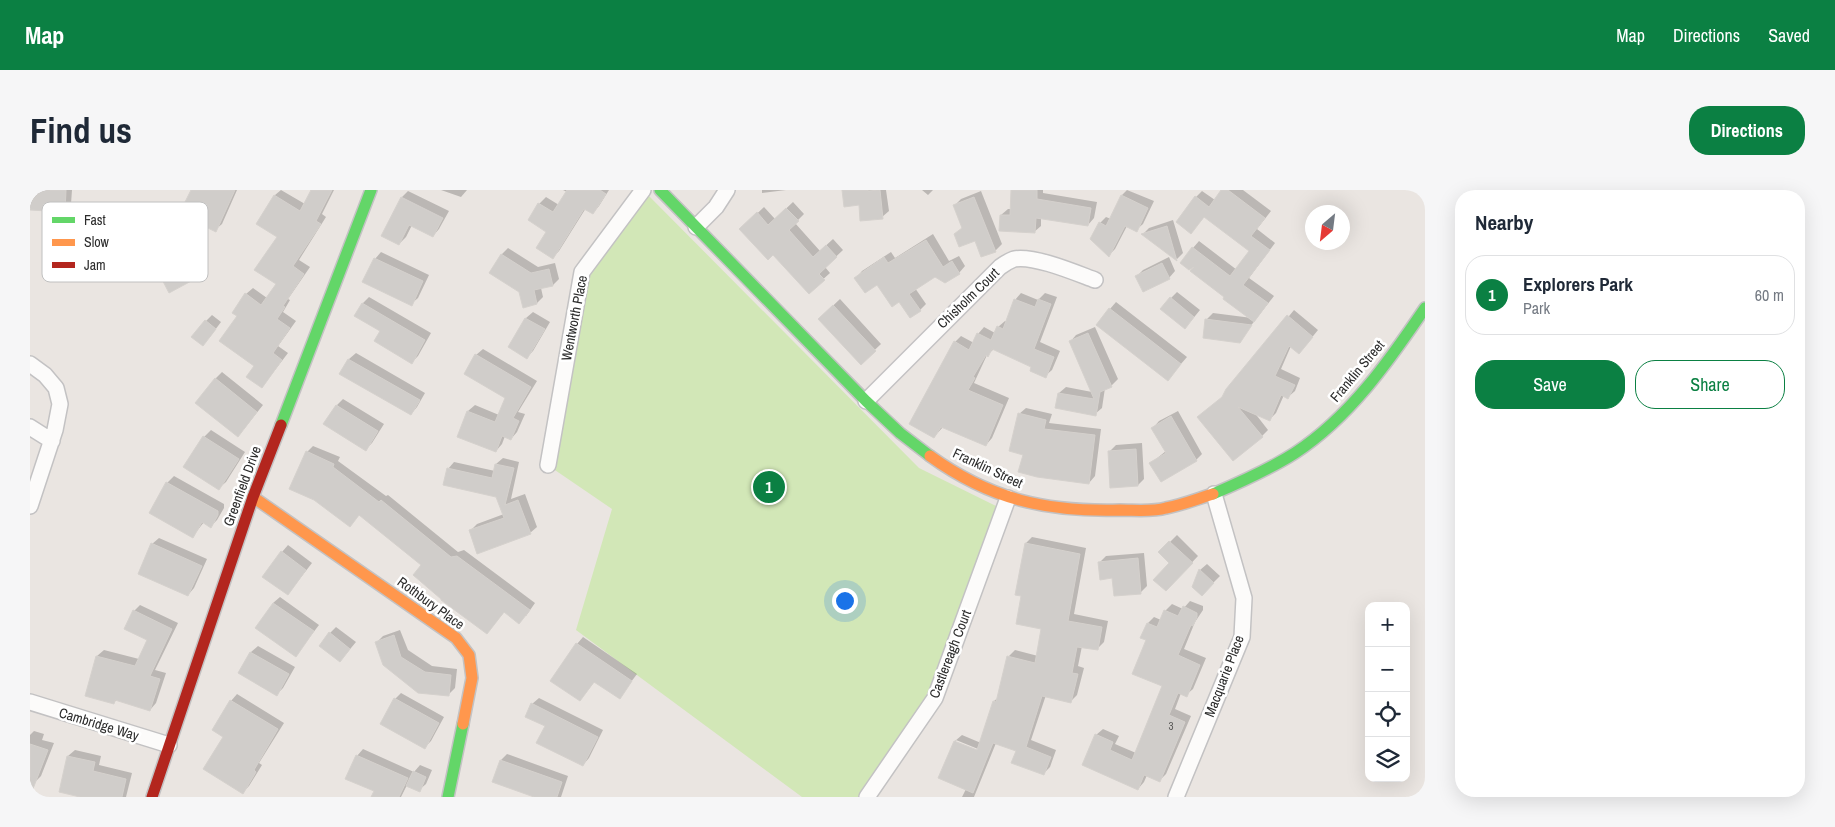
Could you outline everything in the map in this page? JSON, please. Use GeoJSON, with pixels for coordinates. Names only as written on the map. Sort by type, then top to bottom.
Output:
{"type":"FeatureCollection","features":[{"type":"Feature","properties":{"kind":"street","name":"Greenfield Drive"},"geometry":{"type":"LineString","coordinates":[[152,797],[253,497],[371,190]]}},
{"type":"Feature","properties":{"kind":"street","name":"Wentworth Place"},"geometry":{"type":"LineString","coordinates":[[548,465],[582,272],[643,190]]}},
{"type":"Feature","properties":{"kind":"street","name":"Franklin Street"},"geometry":{"type":"LineString","coordinates":[[660,190],[866,401],[900,433],[933,458],[970,480],[1008,498],[1052,508],[1118,512],[1164,509],[1214,494],[1259,473],[1296,452],[1327,427],[1358,397],[1425,308]]}},
{"type":"Feature","properties":{"kind":"street"},"geometry":{"type":"LineString","coordinates":[[696,227],[716,207],[727,190]]}},
{"type":"Feature","properties":{"kind":"street","name":"Chisholm Court"},"geometry":{"type":"LineString","coordinates":[[866,401],[1000,267],[1014,259],[1032,260],[1066,269],[1095,280]]}},
{"type":"Feature","properties":{"kind":"street"},"geometry":{"type":"LineString","coordinates":[[30,364],[51,381],[59,395],[60,404],[52,441],[30,506]]}},
{"type":"Feature","properties":{"kind":"street"},"geometry":{"type":"LineString","coordinates":[[30,427],[52,441]]}},
{"type":"Feature","properties":{"kind":"street","name":"Macquarie Place"},"geometry":{"type":"LineString","coordinates":[[1176,797],[1242,637],[1244,598],[1214,494]]}},
{"type":"Feature","properties":{"kind":"street","name":"Rothbury Place"},"geometry":{"type":"LineString","coordinates":[[253,497],[456,638],[469,655],[472,678],[448,797]]}},
{"type":"Feature","properties":{"kind":"street","name":"Castlereagh Court"},"geometry":{"type":"LineString","coordinates":[[867,797],[935,698],[1008,498]]}},
{"type":"Feature","properties":{"kind":"street","name":"Cambridge Way"},"geometry":{"type":"LineString","coordinates":[[30,702],[169,746]]}},
{"type":"Feature","properties":{"kind":"green space"},"geometry":{"type":"Polygon","coordinates":[[[633,190],[643,190],[919,468],[996,506],[934,698],[864,797],[802,797],[576,630],[612,509],[549,466],[583,272],[633,190]]]}},
{"type":"Feature","properties":{"kind":"building"},"geometry":{"type":"Polygon","coordinates":[[[30,190],[66,190],[65,202],[42,202],[42,211],[30,210],[30,190]]]}},
{"type":"Feature","properties":{"kind":"building"},"geometry":{"type":"Polygon","coordinates":[[[191,190],[235,190],[216,232],[208,228],[208,202],[185,202],[191,190]]]}},
{"type":"Feature","properties":{"kind":"building"},"geometry":{"type":"Polygon","coordinates":[[[311,190],[332,190],[316,221],[321,224],[293,266],[304,274],[283,306],[285,307],[277,319],[290,328],[273,353],[282,360],[262,388],[246,377],[254,366],[219,341],[237,316],[232,313],[245,293],[261,305],[276,284],[254,270],[277,237],[256,224],[274,195],[300,211],[311,190]]]}},
{"type":"Feature","properties":{"kind":"building"},"geometry":{"type":"Polygon","coordinates":[[[567,190],[600,190],[606,194],[593,214],[584,209],[553,259],[536,248],[546,232],[528,220],[538,203],[553,212],[567,190]]]}},
{"type":"Feature","properties":{"kind":"building"},"geometry":{"type":"Polygon","coordinates":[[[842,190],[880,190],[883,219],[860,221],[859,205],[844,207],[842,190]]]}},
{"type":"Feature","properties":{"kind":"building"},"geometry":{"type":"Polygon","coordinates":[[[1011,190],[1037,190],[1037,199],[1091,208],[1088,226],[1036,218],[1035,233],[999,231],[1000,215],[1010,215],[1011,190]]]}},
{"type":"Feature","properties":{"kind":"building"},"geometry":{"type":"Polygon","coordinates":[[[1221,190],[1228,190],[1265,218],[1251,236],[1270,250],[1243,285],[1268,303],[1254,322],[1190,271],[1194,267],[1189,270],[1180,263],[1192,247],[1230,276],[1249,251],[1204,217],[1191,234],[1176,222],[1195,196],[1209,207],[1221,190]]]}},
{"type":"Feature","properties":{"kind":"building"},"geometry":{"type":"Polygon","coordinates":[[[1121,195],[1148,208],[1137,232],[1125,226],[1109,257],[1090,239],[1099,222],[1106,226],[1121,195]]]}},
{"type":"Feature","properties":{"kind":"building"},"geometry":{"type":"Polygon","coordinates":[[[401,197],[443,218],[433,237],[409,225],[399,245],[381,236],[401,197]]]}},
{"type":"Feature","properties":{"kind":"building"},"geometry":{"type":"Polygon","coordinates":[[[974,197],[996,252],[981,257],[975,241],[959,247],[954,234],[962,228],[953,205],[974,197]]]}},
{"type":"Feature","properties":{"kind":"building"},"geometry":{"type":"Polygon","coordinates":[[[786,208],[799,221],[789,230],[813,257],[826,245],[837,257],[819,274],[825,280],[809,294],[773,255],[768,260],[739,229],[757,212],[768,225],[786,208]]]}},
{"type":"Feature","properties":{"kind":"building"},"geometry":{"type":"Polygon","coordinates":[[[1167,226],[1177,261],[1141,234],[1167,226]]]}},
{"type":"Feature","properties":{"kind":"building"},"geometry":{"type":"Polygon","coordinates":[[[926,240],[943,267],[952,261],[960,274],[945,283],[935,277],[909,294],[921,311],[910,318],[899,302],[892,307],[877,285],[865,293],[854,278],[884,257],[888,263],[926,240]]]}},
{"type":"Feature","properties":{"kind":"building"},"geometry":{"type":"Polygon","coordinates":[[[501,254],[531,273],[549,269],[553,286],[534,290],[537,304],[523,308],[519,292],[489,273],[501,254]]]}},
{"type":"Feature","properties":{"kind":"building"},"geometry":{"type":"Polygon","coordinates":[[[374,258],[423,281],[412,306],[362,282],[374,258]]]}},
{"type":"Feature","properties":{"kind":"building"},"geometry":{"type":"Polygon","coordinates":[[[1162,263],[1170,279],[1143,292],[1135,276],[1162,263]]]}},
{"type":"Feature","properties":{"kind":"building"},"geometry":{"type":"Polygon","coordinates":[[[163,282],[189,282],[169,293],[163,282]]]}},
{"type":"Feature","properties":{"kind":"building"},"geometry":{"type":"Polygon","coordinates":[[[1170,297],[1194,317],[1185,329],[1160,309],[1170,297]]]}},
{"type":"Feature","properties":{"kind":"building"},"geometry":{"type":"Polygon","coordinates":[[[1014,299],[1035,307],[1038,299],[1051,304],[1034,349],[1054,357],[1046,378],[1030,371],[1031,367],[992,349],[988,357],[986,355],[968,390],[1003,405],[986,446],[941,427],[934,438],[909,424],[954,341],[969,350],[977,333],[991,340],[997,326],[1003,329],[1014,299]]]}},
{"type":"Feature","properties":{"kind":"building"},"geometry":{"type":"Polygon","coordinates":[[[362,303],[425,340],[412,364],[374,341],[380,331],[354,316],[362,303]]]}},
{"type":"Feature","properties":{"kind":"building"},"geometry":{"type":"Polygon","coordinates":[[[833,305],[876,351],[861,365],[818,319],[833,305]]]}},
{"type":"Feature","properties":{"kind":"building"},"geometry":{"type":"Polygon","coordinates":[[[1109,308],[1181,364],[1168,381],[1096,325],[1109,308]]]}},
{"type":"Feature","properties":{"kind":"building"},"geometry":{"type":"Polygon","coordinates":[[[1287,315],[1313,337],[1299,354],[1289,346],[1275,376],[1295,385],[1288,399],[1281,395],[1270,421],[1238,407],[1263,437],[1233,461],[1197,417],[1222,397],[1226,389],[1287,315]]]}},
{"type":"Feature","properties":{"kind":"building"},"geometry":{"type":"Polygon","coordinates":[[[525,318],[545,329],[527,359],[508,347],[525,318]]]}},
{"type":"Feature","properties":{"kind":"building"},"geometry":{"type":"Polygon","coordinates":[[[1205,319],[1252,325],[1240,343],[1203,338],[1205,319]]]}},
{"type":"Feature","properties":{"kind":"building"},"geometry":{"type":"Polygon","coordinates":[[[205,320],[216,329],[203,346],[191,337],[205,320]]]}},
{"type":"Feature","properties":{"kind":"building"},"geometry":{"type":"Polygon","coordinates":[[[1088,333],[1112,387],[1100,392],[1096,416],[1055,408],[1058,393],[1094,399],[1069,341],[1088,333]]]}},
{"type":"Feature","properties":{"kind":"building"},"geometry":{"type":"Polygon","coordinates":[[[475,354],[531,387],[513,418],[519,421],[511,440],[502,436],[496,452],[457,437],[467,411],[495,422],[505,398],[464,374],[475,354]]]}},
{"type":"Feature","properties":{"kind":"building"},"geometry":{"type":"Polygon","coordinates":[[[348,359],[420,400],[411,415],[339,374],[348,359]]]}},
{"type":"Feature","properties":{"kind":"building"},"geometry":{"type":"Polygon","coordinates":[[[215,378],[257,412],[238,437],[195,403],[215,378]]]}},
{"type":"Feature","properties":{"kind":"building"},"geometry":{"type":"Polygon","coordinates":[[[336,405],[378,431],[366,451],[323,424],[336,405]]]}},
{"type":"Feature","properties":{"kind":"building"},"geometry":{"type":"Polygon","coordinates":[[[1018,413],[1046,420],[1044,429],[1095,435],[1089,484],[1037,477],[1018,472],[1023,455],[1009,451],[1018,413]]]}},
{"type":"Feature","properties":{"kind":"building"},"geometry":{"type":"Polygon","coordinates":[[[1171,416],[1197,461],[1161,482],[1149,463],[1166,453],[1151,428],[1171,416]]]}},
{"type":"Feature","properties":{"kind":"building"},"geometry":{"type":"Polygon","coordinates":[[[203,436],[239,459],[219,490],[183,467],[203,436]]]}},
{"type":"Feature","properties":{"kind":"building"},"geometry":{"type":"Polygon","coordinates":[[[1136,449],[1138,486],[1110,488],[1108,451],[1136,449]]]}},
{"type":"Feature","properties":{"kind":"building"},"geometry":{"type":"Polygon","coordinates":[[[306,451],[334,464],[333,467],[379,502],[381,500],[451,557],[457,556],[530,610],[519,624],[504,612],[487,634],[441,600],[413,575],[421,565],[359,515],[350,527],[314,500],[289,489],[306,451]]]}},
{"type":"Feature","properties":{"kind":"building"},"geometry":{"type":"Polygon","coordinates":[[[495,464],[514,468],[505,505],[518,500],[531,534],[477,554],[469,530],[504,518],[496,497],[443,485],[447,468],[492,478],[495,464]]]}},
{"type":"Feature","properties":{"kind":"building"},"geometry":{"type":"Polygon","coordinates":[[[166,482],[218,511],[218,515],[211,528],[202,522],[193,538],[149,513],[166,482]]]}},
{"type":"Feature","properties":{"kind":"building"},"geometry":{"type":"Polygon","coordinates":[[[1169,541],[1193,563],[1166,591],[1153,580],[1169,563],[1158,552],[1169,541]]]}},
{"type":"Feature","properties":{"kind":"building"},"geometry":{"type":"Polygon","coordinates":[[[151,543],[202,566],[188,596],[138,574],[151,543]]]}},
{"type":"Feature","properties":{"kind":"building"},"geometry":{"type":"Polygon","coordinates":[[[1025,543],[1080,554],[1068,621],[1102,627],[1098,650],[1077,647],[1072,673],[1078,674],[1071,703],[1042,696],[1026,747],[1051,757],[1044,775],[1011,763],[1016,751],[993,743],[973,793],[938,778],[954,741],[977,750],[993,701],[996,702],[1007,656],[1035,663],[1041,629],[1016,624],[1021,596],[1015,595],[1025,543]]]}},
{"type":"Feature","properties":{"kind":"building"},"geometry":{"type":"Polygon","coordinates":[[[281,551],[306,570],[288,595],[262,577],[281,551]]]}},
{"type":"Feature","properties":{"kind":"building"},"geometry":{"type":"Polygon","coordinates":[[[1138,558],[1141,594],[1114,596],[1112,578],[1100,580],[1098,562],[1138,558]]]}},
{"type":"Feature","properties":{"kind":"building"},"geometry":{"type":"Polygon","coordinates":[[[1199,569],[1214,583],[1202,596],[1192,587],[1199,569]]]}},
{"type":"Feature","properties":{"kind":"building"},"geometry":{"type":"Polygon","coordinates":[[[273,603],[314,631],[296,657],[255,628],[273,603]]]}},
{"type":"Feature","properties":{"kind":"building"},"geometry":{"type":"Polygon","coordinates":[[[1183,606],[1197,613],[1197,617],[1193,626],[1191,625],[1178,655],[1200,665],[1187,697],[1178,693],[1169,715],[1185,722],[1160,782],[1144,775],[1138,790],[1082,765],[1095,734],[1113,742],[1110,750],[1132,760],[1162,686],[1132,674],[1146,640],[1140,638],[1147,623],[1157,627],[1164,610],[1178,616],[1183,606]]]}},
{"type":"Feature","properties":{"kind":"building"},"geometry":{"type":"Polygon","coordinates":[[[133,610],[172,629],[150,676],[160,679],[150,711],[115,700],[114,704],[85,696],[96,656],[135,666],[147,640],[124,629],[133,610]]]}},
{"type":"Feature","properties":{"kind":"building"},"geometry":{"type":"Polygon","coordinates":[[[329,632],[350,649],[340,662],[319,646],[329,632]]]}},
{"type":"Feature","properties":{"kind":"building"},"geometry":{"type":"Polygon","coordinates":[[[394,635],[401,657],[425,672],[451,675],[449,696],[418,693],[383,665],[375,642],[394,635]]]}},
{"type":"Feature","properties":{"kind":"building"},"geometry":{"type":"Polygon","coordinates":[[[576,643],[632,681],[620,699],[594,682],[580,701],[550,681],[576,643]]]}},
{"type":"Feature","properties":{"kind":"building"},"geometry":{"type":"Polygon","coordinates":[[[250,652],[289,674],[277,696],[238,673],[250,652]]]}},
{"type":"Feature","properties":{"kind":"building"},"geometry":{"type":"Polygon","coordinates":[[[394,698],[439,723],[425,749],[380,724],[394,698]]]}},
{"type":"Feature","properties":{"kind":"building"},"geometry":{"type":"Polygon","coordinates":[[[230,700],[278,729],[254,770],[256,772],[243,794],[203,769],[223,737],[212,730],[230,700]]]}},
{"type":"Feature","properties":{"kind":"building"},"geometry":{"type":"Polygon","coordinates":[[[531,703],[598,737],[583,766],[536,743],[545,726],[525,717],[531,703]]]}},
{"type":"Feature","properties":{"kind":"building"},"geometry":{"type":"Polygon","coordinates":[[[30,744],[48,750],[31,794],[30,794],[30,744]]]}},
{"type":"Feature","properties":{"kind":"building"},"geometry":{"type":"Polygon","coordinates":[[[356,755],[408,778],[399,797],[371,797],[374,791],[345,779],[356,755]]]}},
{"type":"Feature","properties":{"kind":"building"},"geometry":{"type":"Polygon","coordinates":[[[67,756],[95,762],[93,771],[126,779],[122,797],[80,797],[59,792],[67,756]]]}},
{"type":"Feature","properties":{"kind":"building"},"geometry":{"type":"Polygon","coordinates":[[[500,760],[562,782],[557,797],[534,797],[492,782],[500,760]]]}},
{"type":"Feature","properties":{"kind":"building"},"geometry":{"type":"Polygon","coordinates":[[[413,771],[426,777],[420,792],[406,786],[413,771]]]}},
{"type":"Feature","properties":{"kind":"traffic: fast"},"geometry":{"type":"LineString","coordinates":[[281,425],[371,190]]}},
{"type":"Feature","properties":{"kind":"traffic: fast"},"geometry":{"type":"LineString","coordinates":[[660,190],[866,401],[900,433],[930,456]]}},
{"type":"Feature","properties":{"kind":"traffic: fast"},"geometry":{"type":"LineString","coordinates":[[1213,494],[1285,459],[1315,439],[1351,405],[1383,368],[1425,308]]}},
{"type":"Feature","properties":{"kind":"traffic: fast"},"geometry":{"type":"LineString","coordinates":[[448,797],[463,724]]}},
{"type":"Feature","properties":{"kind":"traffic: slow"},"geometry":{"type":"LineString","coordinates":[[930,456],[975,483],[998,493],[1020,500],[1068,509],[1161,509],[1213,494]]}},
{"type":"Feature","properties":{"kind":"traffic: slow"},"geometry":{"type":"LineString","coordinates":[[253,497],[456,638],[469,655],[472,678],[463,724]]}},
{"type":"Feature","properties":{"kind":"traffic: jam"},"geometry":{"type":"LineString","coordinates":[[152,797],[253,497],[281,425]]}},
{"type":"Feature","properties":{"kind":"place","name":"Explorers Park"},"geometry":{"type":"Point","coordinates":[769,487]}}]}
